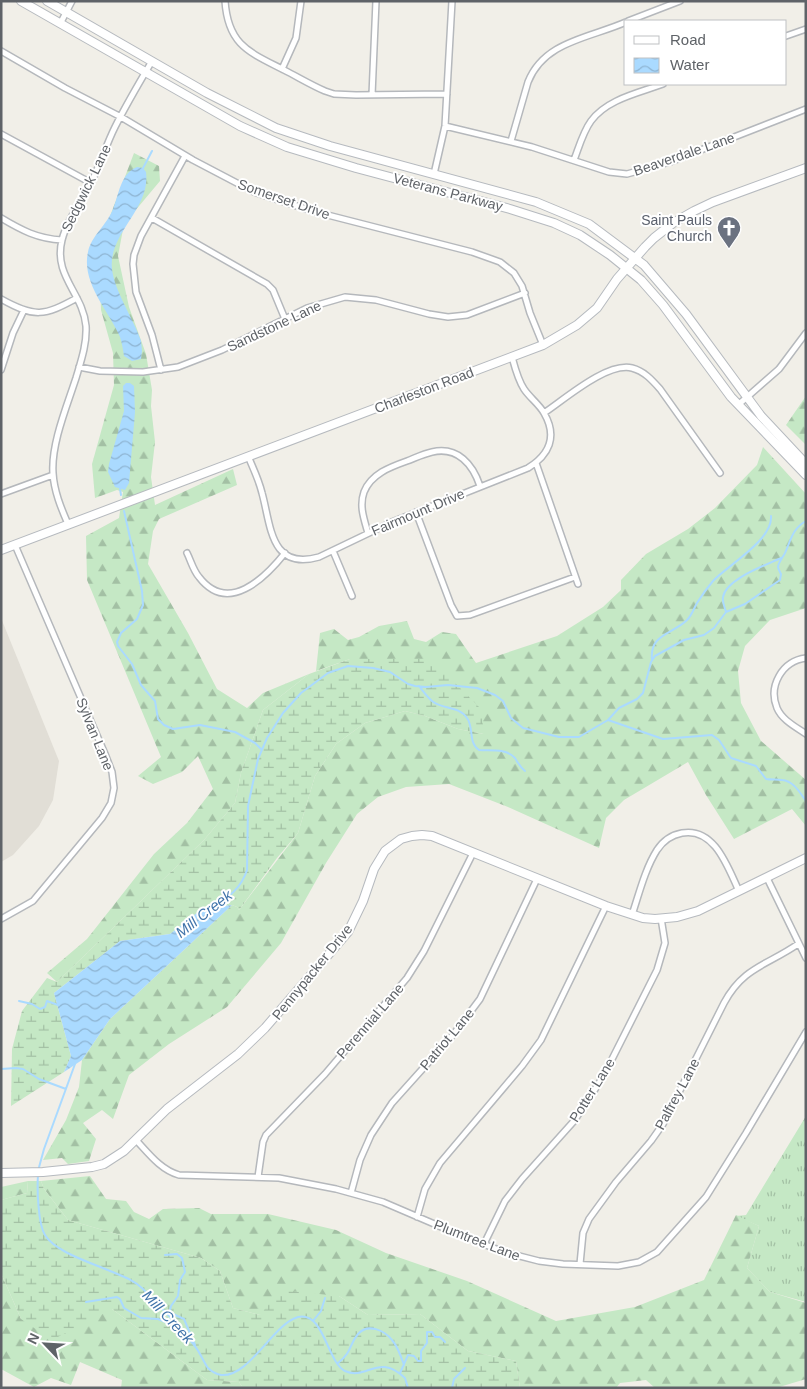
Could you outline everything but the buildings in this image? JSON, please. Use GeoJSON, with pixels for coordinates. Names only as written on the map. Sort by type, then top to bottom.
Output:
{"type":"FeatureCollection","features":[{"type":"Feature","properties":{"kind":"street","name":"Veterans Parkway"},"geometry":{"type":"LineString","coordinates":[[20,1],[240,126],[287,147],[541,218],[580,235],[610,255],[641,280],[663,305],[738,405],[806,475]]}},
{"type":"Feature","properties":{"kind":"street","name":"Veterans Parkway"},"geometry":{"type":"LineString","coordinates":[[47,1],[224,102],[276,128],[330,146],[520,197],[560,211],[589,224],[644,265],[678,305],[774,431],[806,464]]}},
{"type":"Feature","properties":{"kind":"street"},"geometry":{"type":"LineString","coordinates":[[60,24],[72,1]]}},
{"type":"Feature","properties":{"kind":"street"},"geometry":{"type":"LineString","coordinates":[[225,1],[228,20],[237,40],[254,54],[312,86],[334,94],[447,94]]}},
{"type":"Feature","properties":{"kind":"street"},"geometry":{"type":"LineString","coordinates":[[282,69],[296,38],[301,1]]}},
{"type":"Feature","properties":{"kind":"street"},"geometry":{"type":"LineString","coordinates":[[372,95],[376,1]]}},
{"type":"Feature","properties":{"kind":"street"},"geometry":{"type":"LineString","coordinates":[[434,174],[445,126],[452,1]]}},
{"type":"Feature","properties":{"kind":"street"},"geometry":{"type":"LineString","coordinates":[[632,20],[680,1]]}},
{"type":"Feature","properties":{"kind":"street"},"geometry":{"type":"LineString","coordinates":[[511,141],[528,82],[532,73],[543,59],[567,43],[624,23]]}},
{"type":"Feature","properties":{"kind":"street"},"geometry":{"type":"LineString","coordinates":[[787,36],[806,29]]}},
{"type":"Feature","properties":{"kind":"street","name":"Somerset Drive"},"geometry":{"type":"LineString","coordinates":[[1,51],[120,117],[185,156],[238,184],[285,203],[451,246],[492,259],[508,267],[514,273],[525,293],[530,313],[543,345]]}},
{"type":"Feature","properties":{"kind":"street","name":"Sedgwick Lane"},"geometry":{"type":"LineString","coordinates":[[68,524],[56,493],[53,475],[55,446],[85,345],[86,324],[77,298],[62,268],[60,259],[62,240],[70,220],[91,183],[120,117],[152,61]]}},
{"type":"Feature","properties":{"kind":"street"},"geometry":{"type":"LineString","coordinates":[[574,160],[590,122],[600,112],[614,102],[659,85]]}},
{"type":"Feature","properties":{"kind":"street","name":"Beaverdale Lane"},"geometry":{"type":"LineString","coordinates":[[445,126],[511,141],[609,172],[628,174],[670,162],[806,109]]}},
{"type":"Feature","properties":{"kind":"street"},"geometry":{"type":"LineString","coordinates":[[1,134],[91,183]]}},
{"type":"Feature","properties":{"kind":"street"},"geometry":{"type":"LineString","coordinates":[[161,370],[152,335],[136,292],[133,274],[134,254],[185,156]]}},
{"type":"Feature","properties":{"kind":"street","name":"Charleston Road"},"geometry":{"type":"LineString","coordinates":[[1,550],[543,345],[565,333],[592,312],[636,258],[664,229],[694,210],[806,168]]}},
{"type":"Feature","properties":{"kind":"street"},"geometry":{"type":"LineString","coordinates":[[1,218],[39,237],[62,240]]}},
{"type":"Feature","properties":{"kind":"street"},"geometry":{"type":"LineString","coordinates":[[152,218],[267,284],[272,290],[285,319]]}},
{"type":"Feature","properties":{"kind":"street","name":"Sandstone Lane"},"geometry":{"type":"LineString","coordinates":[[79,367],[108,371],[161,370],[204,358],[316,305],[345,297],[376,300],[439,316],[458,317],[485,310],[525,293]]}},
{"type":"Feature","properties":{"kind":"street"},"geometry":{"type":"LineString","coordinates":[[1,299],[35,313],[50,311],[77,298]]}},
{"type":"Feature","properties":{"kind":"street"},"geometry":{"type":"LineString","coordinates":[[1,370],[13,333],[24,310]]}},
{"type":"Feature","properties":{"kind":"street"},"geometry":{"type":"LineString","coordinates":[[738,405],[780,369],[806,333]]}},
{"type":"Feature","properties":{"kind":"street"},"geometry":{"type":"LineString","coordinates":[[512,357],[520,381],[544,413],[550,429],[549,445],[546,452],[536,463],[578,584]]}},
{"type":"Feature","properties":{"kind":"street"},"geometry":{"type":"LineString","coordinates":[[544,413],[608,370],[634,368],[648,377],[660,389],[720,473]]}},
{"type":"Feature","properties":{"kind":"street"},"geometry":{"type":"LineString","coordinates":[[368,533],[362,508],[363,493],[371,480],[392,467],[434,452],[450,453],[470,464],[480,486]]}},
{"type":"Feature","properties":{"kind":"street"},"geometry":{"type":"LineString","coordinates":[[187,553],[195,571],[205,584],[219,592],[227,593],[242,591],[255,584],[286,553],[278,547],[270,533],[260,486],[248,456]]}},
{"type":"Feature","properties":{"kind":"street","name":"Fairmount Drive"},"geometry":{"type":"LineString","coordinates":[[286,553],[296,558],[312,559],[416,512],[528,468],[536,463]]}},
{"type":"Feature","properties":{"kind":"street"},"geometry":{"type":"LineString","coordinates":[[1,494],[53,475]]}},
{"type":"Feature","properties":{"kind":"street"},"geometry":{"type":"LineString","coordinates":[[416,512],[453,610],[457,616],[470,615],[575,577]]}},
{"type":"Feature","properties":{"kind":"street","name":"Sylvan Lane"},"geometry":{"type":"LineString","coordinates":[[1,919],[22,908],[37,896],[102,818],[111,803],[114,788],[112,772],[105,754],[14,545]]}},
{"type":"Feature","properties":{"kind":"street"},"geometry":{"type":"LineString","coordinates":[[333,551],[352,596]]}},
{"type":"Feature","properties":{"kind":"street"},"geometry":{"type":"LineString","coordinates":[[806,658],[785,666],[773,690],[777,708],[788,722],[806,734]]}},
{"type":"Feature","properties":{"kind":"street"},"geometry":{"type":"LineString","coordinates":[[632,915],[656,852],[666,839],[681,833],[696,833],[710,841],[720,854],[739,892]]}},
{"type":"Feature","properties":{"kind":"street","name":"Pennypacker Drive"},"geometry":{"type":"LineString","coordinates":[[1,1173],[30,1173],[92,1168],[104,1164],[124,1151],[167,1109],[238,1054],[265,1028],[348,932],[363,901],[378,860],[393,844],[406,837],[422,834],[442,839],[606,906],[643,918],[676,917],[698,911],[806,858]]}},
{"type":"Feature","properties":{"kind":"street","name":"Perennial Lane"},"geometry":{"type":"LineString","coordinates":[[258,1178],[263,1142],[266,1135],[325,1074],[407,978],[424,951],[473,853]]}},
{"type":"Feature","properties":{"kind":"street","name":"Patriot Lane"},"geometry":{"type":"LineString","coordinates":[[351,1193],[360,1160],[374,1128],[392,1103],[459,1028],[480,998],[537,878]]}},
{"type":"Feature","properties":{"kind":"street"},"geometry":{"type":"LineString","coordinates":[[767,878],[806,958]]}},
{"type":"Feature","properties":{"kind":"street"},"geometry":{"type":"LineString","coordinates":[[417,1217],[426,1189],[440,1162],[522,1066],[541,1040],[606,906]]}},
{"type":"Feature","properties":{"kind":"street","name":"Potter Lane"},"geometry":{"type":"LineString","coordinates":[[484,1244],[505,1202],[574,1121],[603,1078],[657,970],[665,943],[661,918]]}},
{"type":"Feature","properties":{"kind":"street","name":"Palfrey Lane"},"geometry":{"type":"LineString","coordinates":[[580,1264],[583,1234],[589,1219],[663,1124],[733,987],[753,969],[780,956],[798,944]]}},
{"type":"Feature","properties":{"kind":"street","name":"Plumtree Lane"},"geometry":{"type":"LineString","coordinates":[[136,1140],[158,1163],[170,1172],[179,1175],[289,1179],[384,1202],[484,1244],[528,1259],[563,1264],[629,1265],[657,1252],[710,1190],[806,1032]]}},
{"type":"Feature","properties":{"kind":"shaded area"},"geometry":{"type":"Polygon","coordinates":[[[1,618],[59,761],[53,800],[39,826],[13,855],[1,862],[1,618]]]}},
{"type":"Feature","properties":{"kind":"green space"},"geometry":{"type":"Polygon","coordinates":[[[134,153],[159,166],[160,181],[124,224],[118,256],[129,307],[146,354],[152,390],[151,406],[155,442],[151,477],[155,505],[233,469],[237,485],[159,519],[153,531],[148,564],[188,633],[217,689],[247,708],[263,693],[309,674],[263,710],[241,773],[235,803],[204,840],[57,982],[47,973],[87,939],[154,854],[187,823],[213,789],[198,756],[182,772],[153,784],[138,776],[161,757],[87,580],[86,536],[119,518],[123,492],[117,490],[95,498],[92,464],[114,385],[113,353],[101,310],[99,245],[134,153]]]}},
{"type":"Feature","properties":{"kind":"green space"},"geometry":{"type":"Polygon","coordinates":[[[806,396],[806,445],[786,425],[806,396]]]}},
{"type":"Feature","properties":{"kind":"green space"},"geometry":{"type":"Polygon","coordinates":[[[763,447],[806,494],[806,608],[770,620],[745,646],[738,671],[741,703],[761,741],[806,780],[806,826],[792,809],[734,839],[688,762],[624,800],[606,818],[599,848],[508,807],[449,784],[406,787],[378,797],[357,814],[326,863],[281,943],[227,1007],[169,1044],[129,1075],[113,1119],[102,1110],[83,1123],[96,1139],[89,1161],[68,1164],[62,1158],[43,1160],[66,1120],[79,1087],[82,1060],[110,1019],[232,905],[239,910],[298,833],[315,776],[336,744],[365,723],[405,711],[425,716],[458,729],[484,734],[350,659],[316,671],[320,633],[334,629],[348,640],[359,637],[379,626],[407,621],[414,639],[426,642],[442,632],[456,634],[476,663],[557,636],[603,607],[621,590],[621,580],[646,554],[688,529],[715,508],[757,465],[763,447]]]}},
{"type":"Feature","properties":{"kind":"green space"},"geometry":{"type":"Polygon","coordinates":[[[350,659],[431,659],[481,709],[484,734],[458,729],[425,716],[405,711],[365,723],[336,744],[315,776],[298,833],[239,910],[232,905],[202,909],[170,934],[120,941],[54,993],[71,1056],[64,1072],[11,1106],[12,1049],[22,1011],[47,978],[57,982],[204,840],[235,803],[241,773],[263,710],[309,674],[350,659]]]}},
{"type":"Feature","properties":{"kind":"green space"},"geometry":{"type":"Polygon","coordinates":[[[806,1116],[806,1302],[770,1292],[747,1268],[759,1226],[736,1216],[746,1215],[806,1116]]]}},
{"type":"Feature","properties":{"kind":"green space"},"geometry":{"type":"Polygon","coordinates":[[[90,1176],[106,1199],[126,1201],[134,1212],[149,1219],[163,1209],[199,1208],[211,1214],[268,1214],[336,1230],[386,1253],[467,1281],[556,1321],[635,1307],[704,1280],[736,1215],[759,1226],[747,1268],[770,1292],[806,1303],[806,1379],[776,1388],[655,1388],[646,1380],[620,1383],[616,1388],[520,1388],[516,1361],[468,1351],[420,1314],[368,1315],[339,1296],[260,1315],[233,1308],[220,1271],[201,1258],[68,1220],[44,1189],[41,1181],[90,1176]]]}},
{"type":"Feature","properties":{"kind":"green space"},"geometry":{"type":"Polygon","coordinates":[[[28,1181],[27,1193],[1,1200],[1,1187],[28,1181]]]}},
{"type":"Feature","properties":{"kind":"green space"},"geometry":{"type":"Polygon","coordinates":[[[28,1181],[41,1181],[44,1189],[68,1220],[201,1258],[220,1271],[233,1308],[260,1315],[280,1290],[339,1296],[368,1315],[420,1314],[468,1351],[516,1361],[520,1388],[243,1388],[239,1382],[207,1380],[112,1309],[52,1340],[21,1319],[1,1273],[1,1200],[27,1193],[28,1181]]]}},
{"type":"Feature","properties":{"kind":"green space"},"geometry":{"type":"Polygon","coordinates":[[[1,1273],[21,1319],[112,1309],[207,1380],[239,1382],[243,1388],[121,1388],[122,1380],[80,1362],[71,1385],[51,1378],[34,1387],[1,1369],[1,1273]]]}},
{"type":"Feature","properties":{"kind":"water"},"geometry":{"type":"Polygon","coordinates":[[[137,167],[143,168],[146,172],[146,185],[142,198],[116,244],[112,269],[116,286],[141,341],[141,359],[132,361],[124,356],[120,337],[92,286],[87,263],[90,246],[110,215],[121,185],[131,170],[137,167]]]}},
{"type":"Feature","properties":{"kind":"water"},"geometry":{"type":"Polygon","coordinates":[[[126,383],[134,386],[135,412],[129,483],[125,490],[115,487],[108,472],[124,411],[123,386],[126,383]]]}},
{"type":"Feature","properties":{"kind":"water"},"geometry":{"type":"Polygon","coordinates":[[[232,905],[110,1019],[82,1060],[64,1072],[71,1056],[54,993],[120,941],[170,934],[202,909],[232,905]]]}},
{"type":"Feature","properties":{"kind":"waterway"},"geometry":{"type":"LineString","coordinates":[[142,170],[152,151]]}},
{"type":"Feature","properties":{"kind":"waterway"},"geometry":{"type":"LineString","coordinates":[[120,489],[121,495]]}},
{"type":"Feature","properties":{"kind":"waterway"},"geometry":{"type":"LineString","coordinates":[[124,511],[142,591],[143,605],[137,619],[121,633],[117,642],[132,664],[141,685],[155,701],[158,719],[164,725],[173,729],[200,725],[235,732],[255,743],[262,750]]}},
{"type":"Feature","properties":{"kind":"waterway"},"geometry":{"type":"LineString","coordinates":[[652,660],[652,651],[658,640],[687,620],[713,581],[748,552],[765,534],[770,525],[771,516]]}},
{"type":"Feature","properties":{"kind":"waterway","name":"Mill Creek"},"geometry":{"type":"LineString","coordinates":[[212,909],[237,888],[247,870],[248,806],[258,759],[267,738],[283,713],[301,693],[328,673],[348,666],[373,668],[390,672],[408,684],[415,686],[448,685],[477,688],[495,695],[503,701],[511,718],[523,728],[559,737],[579,737],[608,720],[619,708],[637,699],[643,693],[651,662],[655,656],[684,640],[704,635],[714,628],[726,612],[745,604],[780,580],[779,564],[795,531],[806,521]]}},
{"type":"Feature","properties":{"kind":"waterway"},"geometry":{"type":"LineString","coordinates":[[726,612],[723,597],[731,584],[748,573],[781,558]]}},
{"type":"Feature","properties":{"kind":"waterway"},"geometry":{"type":"LineString","coordinates":[[419,686],[433,702],[464,714],[469,722],[473,743],[479,750],[507,753],[515,758],[525,771]]}},
{"type":"Feature","properties":{"kind":"waterway"},"geometry":{"type":"LineString","coordinates":[[608,720],[663,739],[712,735],[719,740],[731,758],[756,766],[766,779],[790,783],[806,801]]}},
{"type":"Feature","properties":{"kind":"waterway"},"geometry":{"type":"LineString","coordinates":[[19,1001],[32,1004],[40,1009],[45,1007],[47,1001],[58,1005]]}},
{"type":"Feature","properties":{"kind":"waterway","name":"Mill Creek"},"geometry":{"type":"LineString","coordinates":[[38,1171],[44,1149],[75,1064]]}},
{"type":"Feature","properties":{"kind":"waterway"},"geometry":{"type":"LineString","coordinates":[[1,1069],[23,1069],[39,1079],[66,1089]]}},
{"type":"Feature","properties":{"kind":"waterway","name":"Mill Creek"},"geometry":{"type":"LineString","coordinates":[[38,1175],[39,1215],[45,1235],[50,1241],[65,1252],[132,1281],[139,1286],[182,1331],[196,1348],[208,1368],[214,1372],[221,1375],[231,1374],[251,1360],[279,1329],[298,1317],[307,1317],[320,1329],[334,1358],[345,1371],[360,1373],[373,1368],[387,1367],[405,1378],[408,1388]]}},
{"type":"Feature","properties":{"kind":"waterway"},"geometry":{"type":"LineString","coordinates":[[165,1255],[177,1254],[182,1258],[185,1272],[180,1280],[178,1296],[170,1310],[173,1314],[184,1319],[195,1345]]}},
{"type":"Feature","properties":{"kind":"waterway"},"geometry":{"type":"LineString","coordinates":[[86,1302],[117,1297],[124,1308],[141,1318],[158,1319],[175,1326]]}},
{"type":"Feature","properties":{"kind":"waterway"},"geometry":{"type":"LineString","coordinates":[[313,1321],[321,1311],[325,1298]]}},
{"type":"Feature","properties":{"kind":"waterway"},"geometry":{"type":"LineString","coordinates":[[338,1363],[346,1355],[358,1334],[371,1328],[385,1333],[392,1340],[398,1349],[404,1365]]}},
{"type":"Feature","properties":{"kind":"waterway"},"geometry":{"type":"LineString","coordinates":[[400,1373],[408,1355],[414,1356],[418,1361],[421,1361],[421,1351],[427,1343],[427,1332],[432,1332],[435,1337],[440,1337],[445,1342]]}},
{"type":"Feature","properties":{"kind":"waterway"},"geometry":{"type":"LineString","coordinates":[[452,1388],[454,1379],[465,1368]]}},
{"type":"Feature","properties":{"kind":"place","name":"Saint Pauls Church"},"geometry":{"type":"Point","coordinates":[729,249]}}]}
